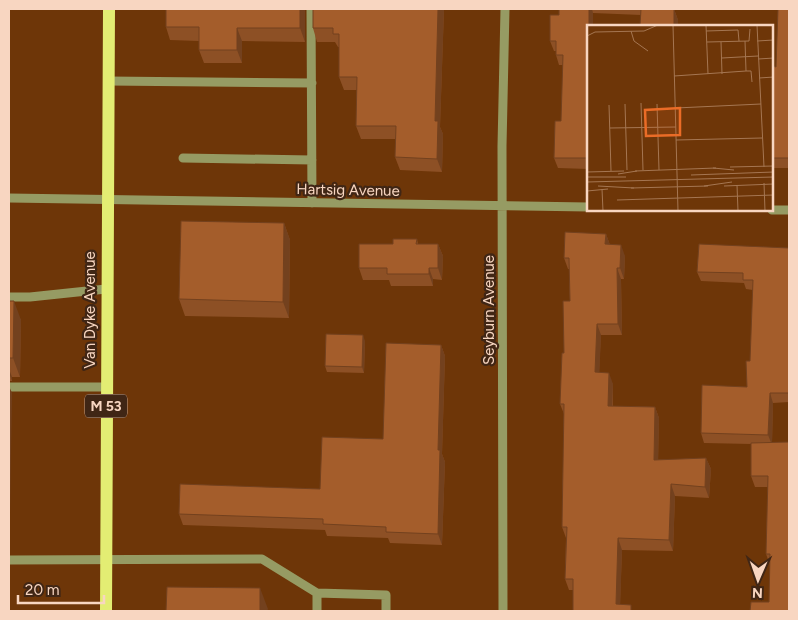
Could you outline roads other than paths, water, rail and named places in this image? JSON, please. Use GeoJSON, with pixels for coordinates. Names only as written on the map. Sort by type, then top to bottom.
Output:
{"type":"FeatureCollection","features":[{"type":"Feature","properties":{"kind":"main road","name":"Van Dyke Avenue"},"geometry":{"type":"LineString","coordinates":[[106,611],[106,290],[109,9]]}},
{"type":"Feature","properties":{"kind":"street"},"geometry":{"type":"LineString","coordinates":[[311,9],[312,203]]}},
{"type":"Feature","properties":{"kind":"street","name":"Seyburn Avenue"},"geometry":{"type":"LineString","coordinates":[[503,611],[504,206],[502,146],[505,9]]}},
{"type":"Feature","properties":{"kind":"street"},"geometry":{"type":"LineString","coordinates":[[108,81],[312,83]]}},
{"type":"Feature","properties":{"kind":"street"},"geometry":{"type":"LineString","coordinates":[[183,158],[312,160]]}},
{"type":"Feature","properties":{"kind":"street","name":"Hartsig Avenue"},"geometry":{"type":"LineString","coordinates":[[9,198],[587,207]]}},
{"type":"Feature","properties":{"kind":"street"},"geometry":{"type":"LineString","coordinates":[[773,210],[789,210]]}},
{"type":"Feature","properties":{"kind":"street"},"geometry":{"type":"LineString","coordinates":[[9,297],[30,297],[106,290]]}},
{"type":"Feature","properties":{"kind":"street"},"geometry":{"type":"LineString","coordinates":[[9,387],[106,388]]}},
{"type":"Feature","properties":{"kind":"street"},"geometry":{"type":"LineString","coordinates":[[9,560],[262,560],[317,593],[386,595],[386,611]]}},
{"type":"Feature","properties":{"kind":"street"},"geometry":{"type":"LineString","coordinates":[[317,593],[317,611]]}}]}
